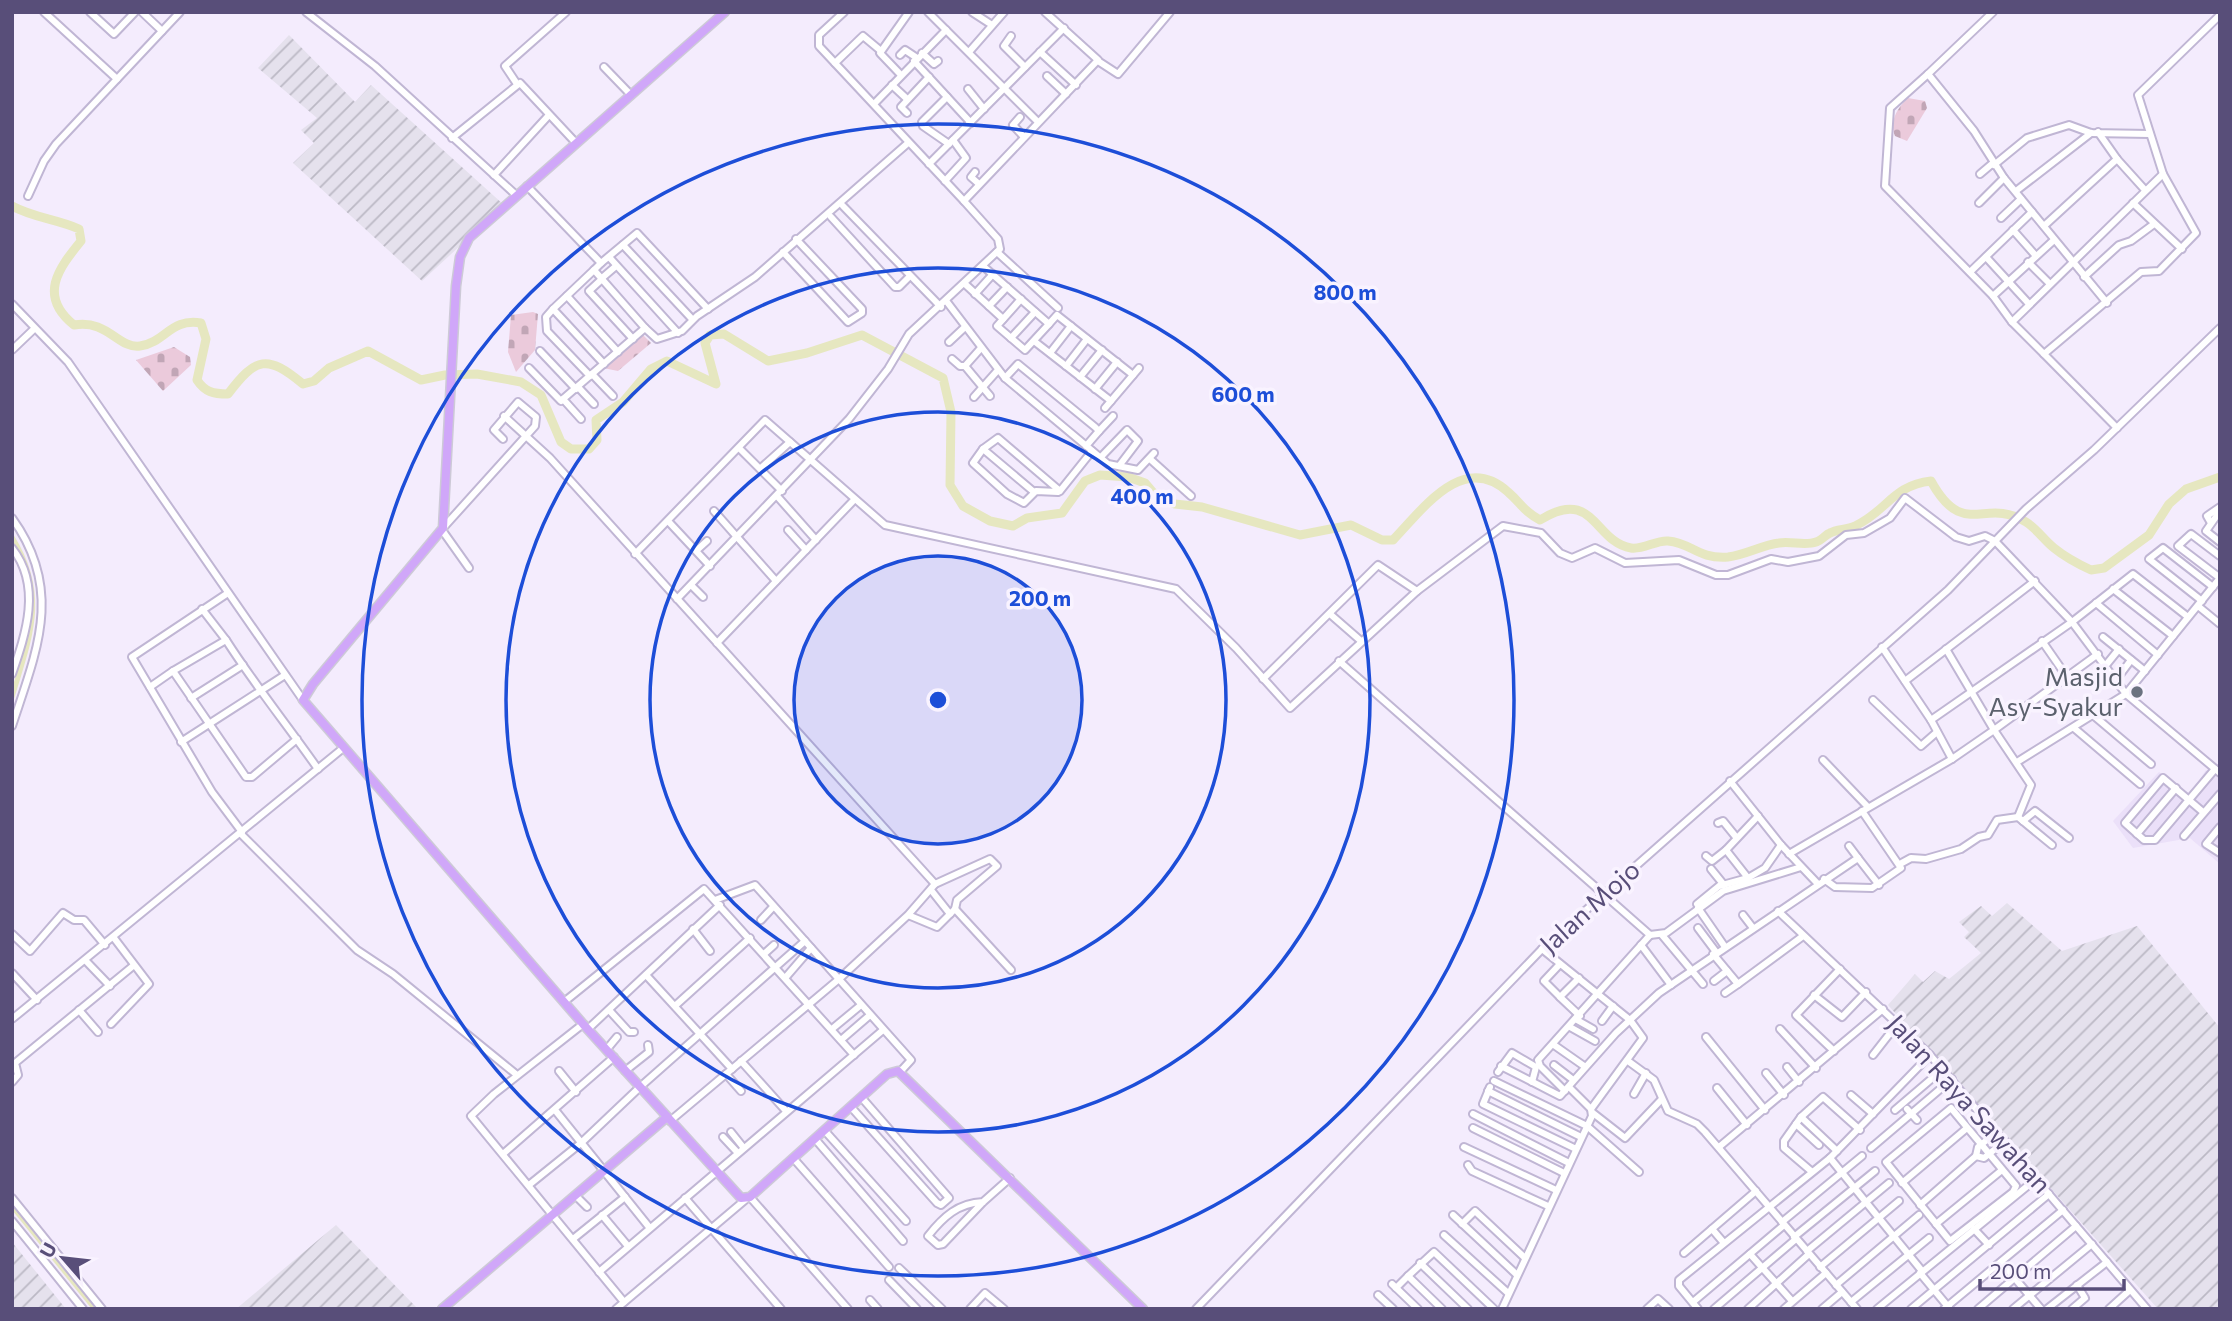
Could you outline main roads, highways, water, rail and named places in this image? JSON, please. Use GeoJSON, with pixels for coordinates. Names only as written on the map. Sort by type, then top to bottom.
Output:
{"type":"FeatureCollection","features":[{"type":"Feature","properties":{"kind":"main road"},"geometry":{"type":"LineString","coordinates":[[725,12],[475,230],[464,248],[457,275],[443,529],[313,684],[303,701],[342,749],[668,1119],[716,1170],[748,1198],[891,1072],[900,1072],[1143,1309]]}},
{"type":"Feature","properties":{"kind":"main road"},"geometry":{"type":"LineString","coordinates":[[442,1309],[668,1119]]}},
{"type":"Feature","properties":{"kind":"waterway"},"geometry":{"type":"LineString","coordinates":[[12,206],[79,229],[81,241],[59,272],[54,293],[63,314],[74,325],[96,326],[125,343],[140,346],[149,344],[182,324],[201,323],[206,339],[197,380],[210,391],[228,394],[246,373],[262,364],[280,368],[303,384],[314,381],[329,368],[368,351],[421,380],[445,375],[477,374],[521,382],[541,395],[561,442],[571,449],[589,449],[597,440],[596,420],[623,402],[651,369],[667,361],[716,384],[705,343],[710,335],[724,334],[768,361],[807,353],[862,335],[943,378],[951,412],[950,485],[963,506],[990,521],[1013,526],[1027,518],[1062,513],[1085,481],[1100,475],[1128,477],[1145,483],[1156,496],[1175,504],[1202,507],[1300,535],[1351,525],[1382,540],[1393,540],[1445,489],[1460,481],[1475,478],[1491,481],[1540,520],[1558,511],[1572,509],[1583,512],[1619,544],[1631,548],[1668,541],[1709,556],[1728,557],[1773,544],[1807,544],[1818,541],[1828,534],[1866,520],[1907,488],[1931,481],[1943,499],[1954,509],[1964,513],[2011,515],[2026,522],[2050,545],[2091,570],[2104,568],[2149,535],[2169,504],[2186,489],[2220,477]]}},
{"type":"Feature","properties":{"kind":"waterway"},"geometry":{"type":"LineString","coordinates":[[12,537],[23,558],[33,597],[25,655],[12,697]]}},
{"type":"Feature","properties":{"kind":"waterway"},"geometry":{"type":"LineString","coordinates":[[12,1206],[95,1309]]}},
{"type":"Feature","properties":{"kind":"place","name":"Masjid Asy-Syakur"},"geometry":{"type":"Point","coordinates":[2137,692]}}]}
